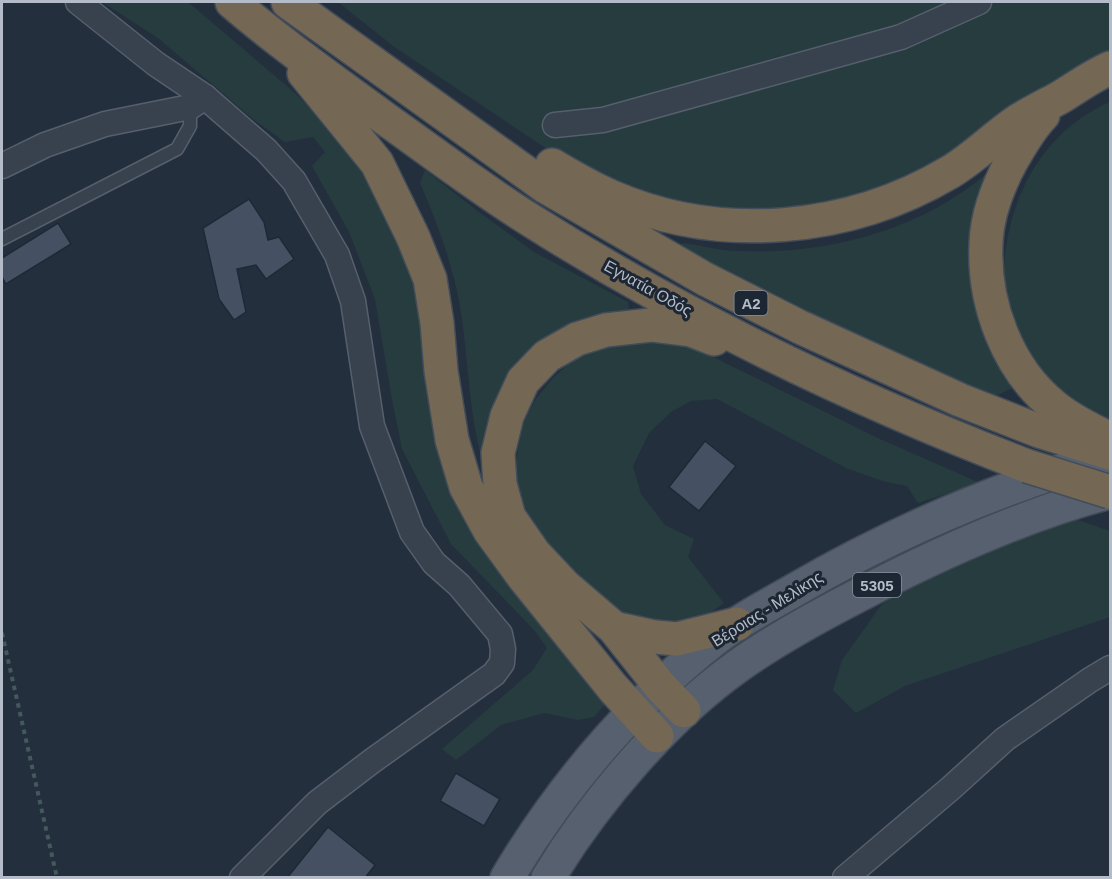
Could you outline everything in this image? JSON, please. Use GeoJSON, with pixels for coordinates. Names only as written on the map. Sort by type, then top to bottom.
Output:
{"type":"FeatureCollection","features":[{"type":"Feature","properties":{"kind":"highway","name":"Εγνατία Οδός"},"geometry":{"type":"LineString","coordinates":[[232,2],[281,43],[530,220],[687,311],[785,360],[948,435],[1027,466],[1110,492]]}},
{"type":"Feature","properties":{"kind":"highway","name":"Α2"},"geometry":{"type":"LineString","coordinates":[[288,2],[546,187],[595,217],[748,302],[960,400],[1039,431],[1110,455]]}},
{"type":"Feature","properties":{"kind":"highway"},"geometry":{"type":"LineString","coordinates":[[281,43],[377,164],[413,237],[430,279],[452,440],[466,488],[490,531],[525,579],[613,688],[657,736]]}},
{"type":"Feature","properties":{"kind":"highway"},"geometry":{"type":"LineString","coordinates":[[480,141],[533,153],[583,183],[614,198],[677,218],[714,224],[754,226],[795,224],[838,217],[880,205],[920,188],[951,171],[1018,121],[1094,75],[1110,68]]}},
{"type":"Feature","properties":{"kind":"highway"},"geometry":{"type":"LineString","coordinates":[[1061,96],[1037,121],[1005,174],[992,209],[986,241],[987,274],[1000,331],[1014,359],[1038,391],[1053,406],[1075,422],[1110,439]]}},
{"type":"Feature","properties":{"kind":"highway"},"geometry":{"type":"LineString","coordinates":[[684,711],[660,686],[614,628],[565,586],[534,553],[509,517],[500,484],[498,453],[507,416],[523,381],[547,356],[577,339],[606,330],[651,325],[691,330],[785,360]]}},
{"type":"Feature","properties":{"kind":"highway"},"geometry":{"type":"LineString","coordinates":[[614,628],[655,637],[677,639],[737,624]]}},
{"type":"Feature","properties":{"kind":"main road","name":"Βέροιας - Μελίκης"},"geometry":{"type":"LineString","coordinates":[[507,878],[531,838],[560,798],[634,711],[717,637],[827,572],[947,513],[1027,481],[1110,455]]}},
{"type":"Feature","properties":{"kind":"main road","name":"Βέροιας - Μελίκης"},"geometry":{"type":"LineString","coordinates":[[549,878],[588,819],[657,736],[747,660],[836,607],[962,544],[1037,515],[1110,492]]}},
{"type":"Feature","properties":{"kind":"street"},"geometry":{"type":"LineString","coordinates":[[78,2],[156,64],[197,102],[266,150],[294,181],[337,255],[353,301],[372,426],[412,532],[434,564],[459,585],[500,634],[503,649],[502,663],[494,674],[317,803],[242,878]]}},
{"type":"Feature","properties":{"kind":"street"},"geometry":{"type":"LineString","coordinates":[[555,125],[603,120],[901,37],[979,2]]}},
{"type":"Feature","properties":{"kind":"street"},"geometry":{"type":"LineString","coordinates":[[2,166],[45,145],[105,124],[197,102]]}},
{"type":"Feature","properties":{"kind":"street"},"geometry":{"type":"LineString","coordinates":[[845,878],[1005,740],[1110,668]]}},
{"type":"Feature","properties":{"kind":"lane"},"geometry":{"type":"LineString","coordinates":[[2,239],[177,148],[190,126],[197,102]]}},
{"type":"Feature","properties":{"kind":"path"},"geometry":{"type":"LineString","coordinates":[[2,633],[57,878]]}},
{"type":"Feature","properties":{"kind":"green space"},"geometry":{"type":"Polygon","coordinates":[[[102,2],[188,2],[295,93],[351,149],[406,242],[418,295],[442,454],[608,701],[594,717],[578,720],[544,713],[501,725],[456,760],[442,749],[533,670],[547,648],[535,631],[451,544],[402,449],[375,299],[349,232],[312,166],[325,152],[313,137],[285,142],[254,120],[158,38],[102,2]]]}},
{"type":"Feature","properties":{"kind":"green space"},"geometry":{"type":"Polygon","coordinates":[[[338,2],[1110,2],[1110,54],[983,137],[894,188],[802,213],[691,207],[596,177],[544,147],[393,46],[338,2]]]}},
{"type":"Feature","properties":{"kind":"green space"},"geometry":{"type":"Polygon","coordinates":[[[1110,102],[1110,426],[1060,395],[1041,376],[1016,330],[1005,292],[1004,264],[1011,224],[1018,201],[1039,160],[1070,126],[1110,102]]]}},
{"type":"Feature","properties":{"kind":"green space"},"geometry":{"type":"Polygon","coordinates":[[[425,170],[534,252],[628,302],[629,309],[578,322],[486,453],[480,452],[476,434],[457,290],[443,243],[420,183],[425,170]]]}},
{"type":"Feature","properties":{"kind":"green space"},"geometry":{"type":"Polygon","coordinates":[[[986,174],[992,175],[1014,387],[992,398],[926,371],[685,253],[679,246],[683,243],[731,251],[771,251],[804,249],[837,243],[870,235],[931,211],[960,194],[986,174]]]}},
{"type":"Feature","properties":{"kind":"green space"},"geometry":{"type":"Polygon","coordinates":[[[622,340],[673,340],[699,350],[880,439],[980,483],[918,503],[907,486],[886,482],[848,469],[717,399],[691,401],[671,412],[649,433],[633,466],[641,494],[665,525],[694,539],[688,557],[724,603],[706,616],[668,626],[621,614],[593,594],[532,527],[520,500],[515,479],[522,425],[535,400],[553,378],[574,359],[597,347],[622,340]]]}},
{"type":"Feature","properties":{"kind":"green space"},"geometry":{"type":"Polygon","coordinates":[[[1075,519],[1110,531],[1110,617],[905,686],[856,713],[833,690],[842,660],[882,604],[897,594],[984,553],[1075,519]]]}},
{"type":"Feature","properties":{"kind":"building"},"geometry":{"type":"Polygon","coordinates":[[[249,199],[264,222],[268,240],[279,237],[294,259],[266,279],[256,265],[237,269],[246,312],[234,320],[219,299],[203,228],[249,199]]]}},
{"type":"Feature","properties":{"kind":"building"},"geometry":{"type":"Polygon","coordinates":[[[58,223],[71,244],[6,284],[2,277],[2,258],[58,223]]]}},
{"type":"Feature","properties":{"kind":"building"},"geometry":{"type":"Polygon","coordinates":[[[705,441],[736,466],[699,511],[669,487],[705,441]]]}},
{"type":"Feature","properties":{"kind":"building"},"geometry":{"type":"Polygon","coordinates":[[[456,773],[500,799],[484,826],[440,801],[456,773]]]}},
{"type":"Feature","properties":{"kind":"building"},"geometry":{"type":"Polygon","coordinates":[[[328,827],[375,865],[365,878],[287,878],[328,827]]]}}]}
